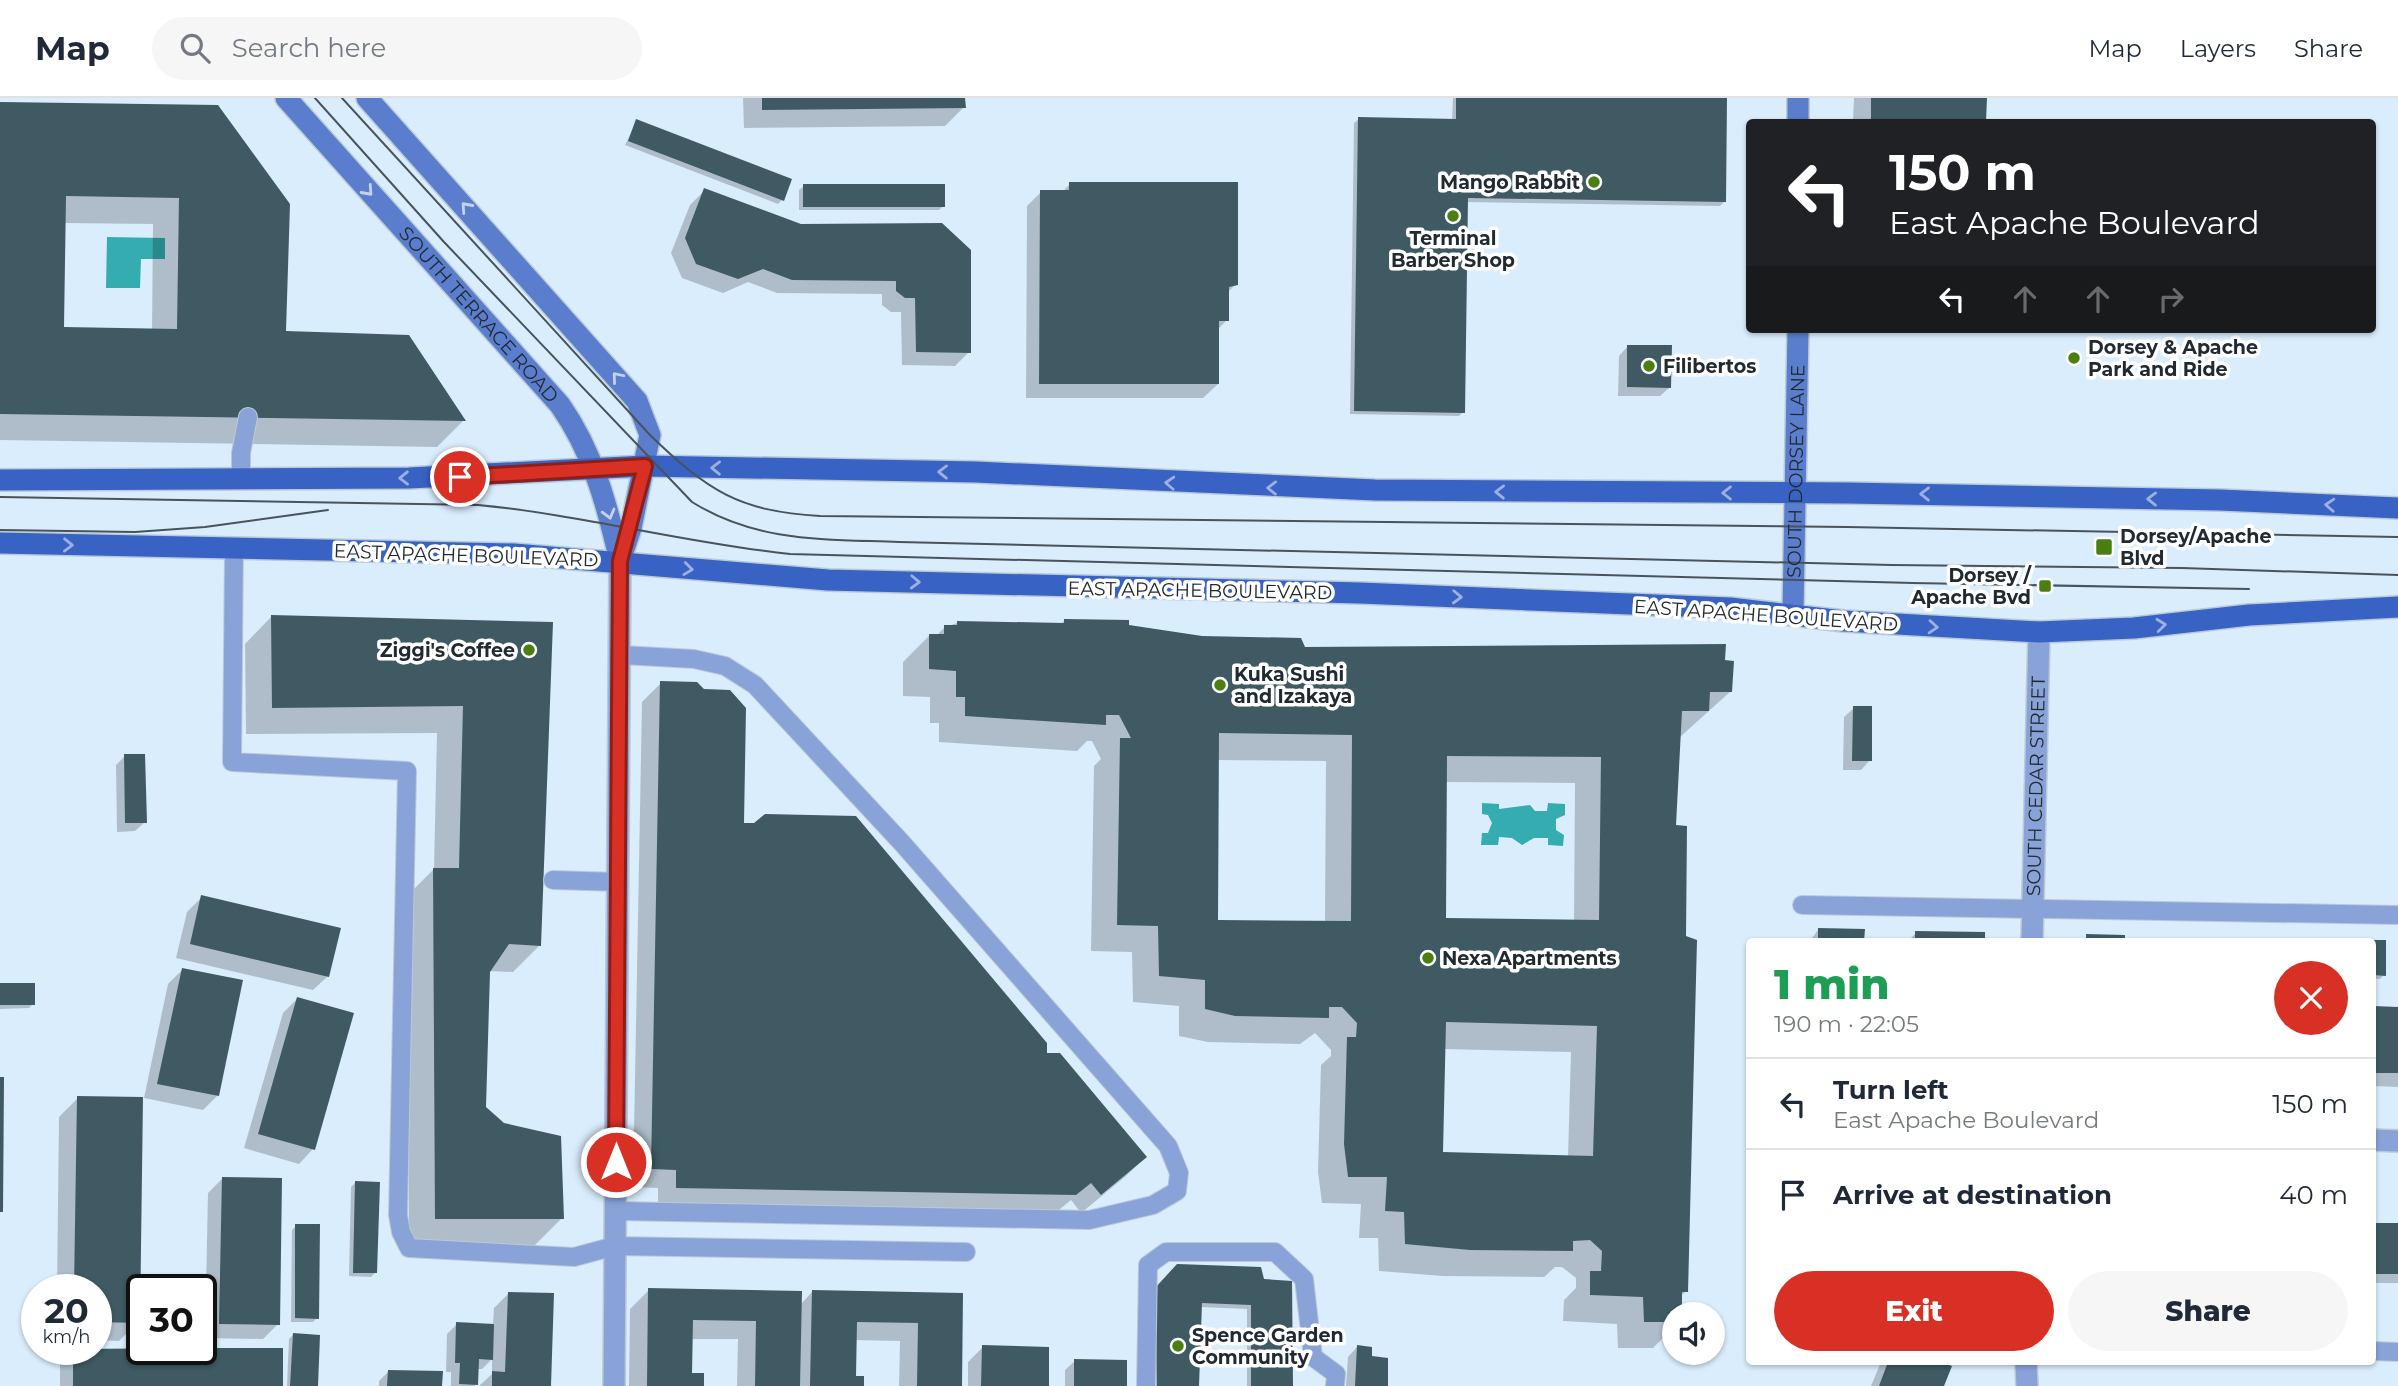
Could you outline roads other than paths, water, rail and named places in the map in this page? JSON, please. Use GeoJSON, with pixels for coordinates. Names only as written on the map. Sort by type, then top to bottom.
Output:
{"type":"FeatureCollection","features":[{"type":"Feature","properties":{"kind":"main road"},"geometry":{"type":"LineString","coordinates":[[0,480],[422,478],[645,466],[976,472],[1375,490],[2220,500],[2398,508]]}},
{"type":"Feature","properties":{"kind":"main road","name":"EAST APACHE BOULEVARD"},"geometry":{"type":"LineString","coordinates":[[0,543],[514,554],[828,580],[1360,593],[1793,613],[1857,622],[2039,632],[2134,628],[2249,615],[2398,607]]}},
{"type":"Feature","properties":{"kind":"street","name":"SOUTH TERRACE ROAD"},"geometry":{"type":"LineString","coordinates":[[286,98],[560,405],[580,434],[594,469],[620,561],[622,655],[614,1386]]}},
{"type":"Feature","properties":{"kind":"street","name":"SOUTH TERRACE ROAD"},"geometry":{"type":"LineString","coordinates":[[367,98],[637,401],[650,435],[645,466],[620,561]]}},
{"type":"Feature","properties":{"kind":"street"},"geometry":{"type":"LineString","coordinates":[[1798,98],[1798,119]]}},
{"type":"Feature","properties":{"kind":"street","name":"SOUTH DORSEY LANE"},"geometry":{"type":"LineString","coordinates":[[1793,613],[1798,333]]}},
{"type":"Feature","properties":{"kind":"street","name":"SOUTH CEDAR STREET"},"geometry":{"type":"LineString","coordinates":[[2032,938],[2039,632]]}},
{"type":"Feature","properties":{"kind":"street"},"geometry":{"type":"LineString","coordinates":[[2376,1140],[2398,1140]]}},
{"type":"Feature","properties":{"kind":"street"},"geometry":{"type":"LineString","coordinates":[[2026,1365],[2027,1386]]}},
{"type":"Feature","properties":{"kind":"lane"},"geometry":{"type":"LineString","coordinates":[[241,479],[241,453],[248,417]]}},
{"type":"Feature","properties":{"kind":"lane"},"geometry":{"type":"LineString","coordinates":[[234,548],[232,762],[407,771],[398,1215],[401,1232],[409,1248],[574,1257],[615,1246],[966,1252]]}},
{"type":"Feature","properties":{"kind":"lane"},"geometry":{"type":"LineString","coordinates":[[616,1211],[1089,1220],[1153,1205],[1177,1191],[1179,1173],[1168,1146],[901,843],[755,685],[725,666],[694,659],[622,655]]}},
{"type":"Feature","properties":{"kind":"lane"},"geometry":{"type":"LineString","coordinates":[[553,880],[618,882]]}},
{"type":"Feature","properties":{"kind":"lane"},"geometry":{"type":"LineString","coordinates":[[1802,905],[2398,915]]}},
{"type":"Feature","properties":{"kind":"lane"},"geometry":{"type":"LineString","coordinates":[[1146,1386],[1148,1265],[1166,1252],[1275,1252],[1304,1279],[1313,1357],[1336,1374],[1335,1386]]}},
{"type":"Feature","properties":{"kind":"lane"},"geometry":{"type":"LineString","coordinates":[[2376,1351],[2398,1352]]}},
{"type":"Feature","properties":{"kind":"tram line"},"geometry":{"type":"LineString","coordinates":[[315,98],[444,242],[692,502],[717,515],[767,532],[818,539],[899,542],[1892,565],[2182,568],[2398,575]]}},
{"type":"Feature","properties":{"kind":"tram line"},"geometry":{"type":"LineString","coordinates":[[342,98],[650,435],[708,484],[726,495],[767,509],[820,516],[1847,527],[2398,537]]}},
{"type":"Feature","properties":{"kind":"tram line"},"geometry":{"type":"LineString","coordinates":[[0,497],[478,505],[556,515],[790,554],[2249,589]]}},
{"type":"Feature","properties":{"kind":"tram line"},"geometry":{"type":"LineString","coordinates":[[0,530],[135,532],[205,527],[328,510]]}},
{"type":"Feature","properties":{"kind":"place","name":"Mango Rabbit"},"geometry":{"type":"Point","coordinates":[1594,182]}},
{"type":"Feature","properties":{"kind":"place","name":"Terminal Barber Shop"},"geometry":{"type":"Point","coordinates":[1453,216]}},
{"type":"Feature","properties":{"kind":"place","name":"Dorsey & Apache Park and Ride"},"geometry":{"type":"Point","coordinates":[2074,358]}},
{"type":"Feature","properties":{"kind":"place","name":"Filibertos"},"geometry":{"type":"Point","coordinates":[1649,366]}},
{"type":"Feature","properties":{"kind":"place","name":"Dorsey/Apache Blvd"},"geometry":{"type":"Point","coordinates":[2104,547]}},
{"type":"Feature","properties":{"kind":"place","name":"Dorsey / Apache Bvd"},"geometry":{"type":"Point","coordinates":[2045,586]}},
{"type":"Feature","properties":{"kind":"place","name":"Ziggi's Coffee"},"geometry":{"type":"Point","coordinates":[529,650]}},
{"type":"Feature","properties":{"kind":"place","name":"Kuka Sushi and Izakaya"},"geometry":{"type":"Point","coordinates":[1220,685]}},
{"type":"Feature","properties":{"kind":"place","name":"Nexa Apartments"},"geometry":{"type":"Point","coordinates":[1428,958]}},
{"type":"Feature","properties":{"kind":"place","name":"Spence Garden Community"},"geometry":{"type":"Point","coordinates":[1178,1346]}}]}
